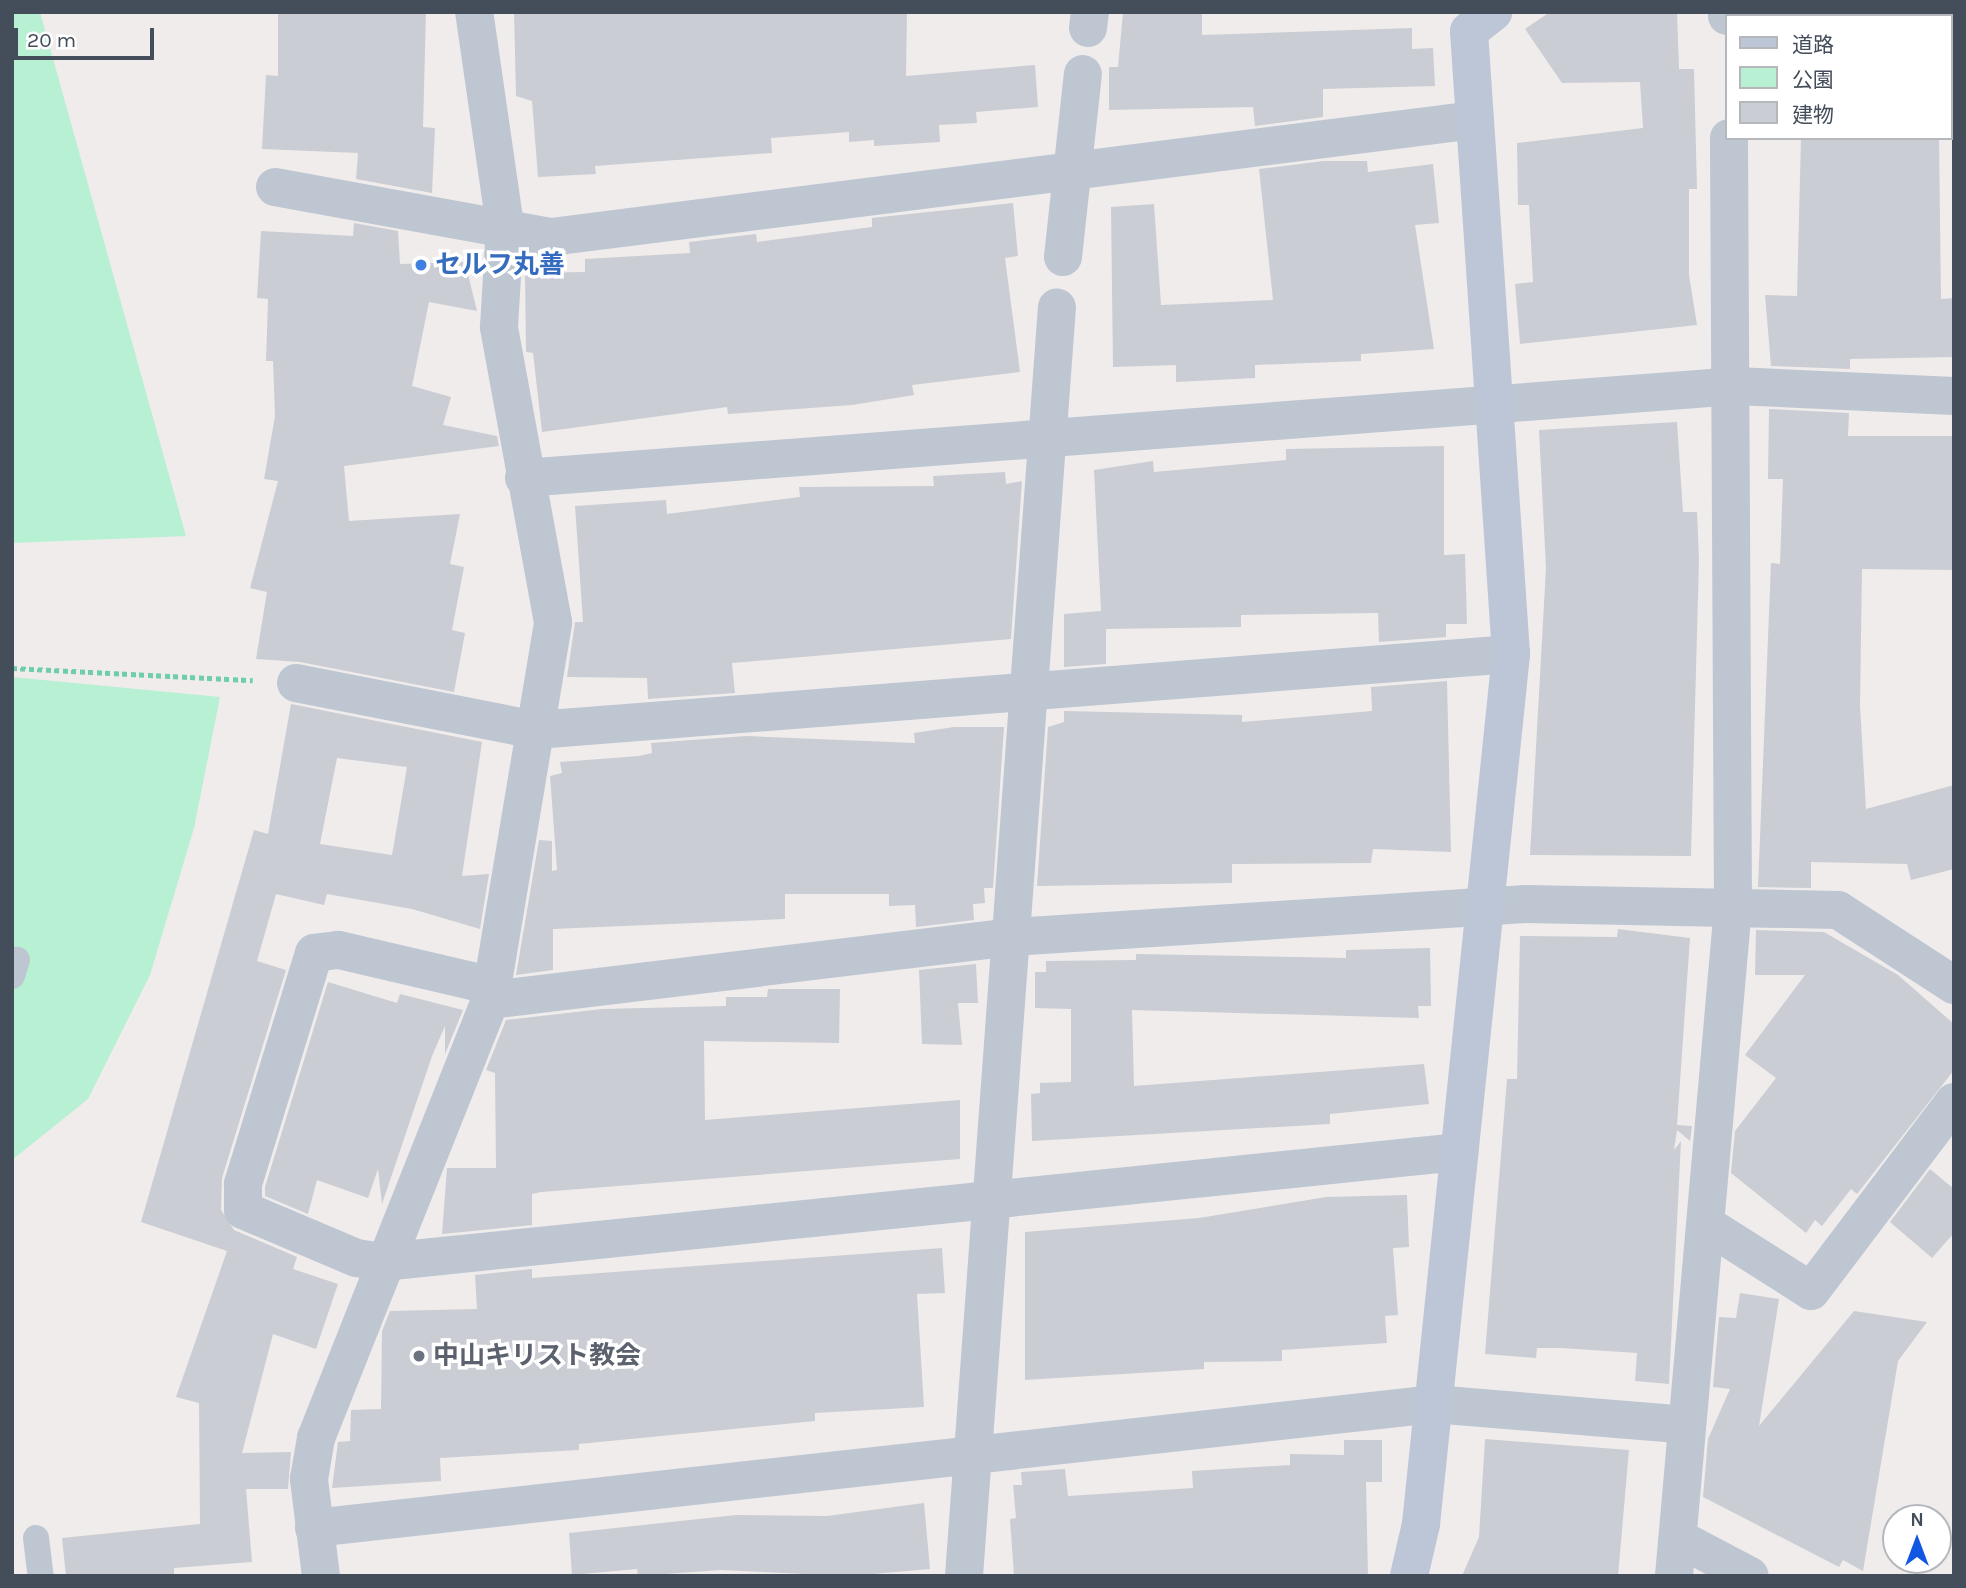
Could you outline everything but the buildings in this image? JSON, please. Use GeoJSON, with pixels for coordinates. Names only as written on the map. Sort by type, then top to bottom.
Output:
{"type":"FeatureCollection","features":[{"type":"Feature","properties":{"kind":"street"},"geometry":{"type":"LineString","coordinates":[[321,1576],[309,1479],[316,1438],[490,993],[553,622],[524,478],[499,327],[505,226],[474,12]]}},
{"type":"Feature","properties":{"kind":"street"},"geometry":{"type":"LineString","coordinates":[[1409,1576],[1421,1524],[1511,654],[1474,120],[1477,18]]}},
{"type":"Feature","properties":{"kind":"street"},"geometry":{"type":"LineString","coordinates":[[1063,257],[1083,75]]}},
{"type":"Feature","properties":{"kind":"street"},"geometry":{"type":"LineString","coordinates":[[275,187],[505,226],[551,237],[1073,174],[1474,120]]}},
{"type":"Feature","properties":{"kind":"street"},"geometry":{"type":"LineString","coordinates":[[1674,1576],[1707,1225],[1732,908],[1735,386],[1730,140]]}},
{"type":"Feature","properties":{"kind":"street"},"geometry":{"type":"LineString","coordinates":[[964,1576],[994,1203],[1057,307]]}},
{"type":"Feature","properties":{"kind":"street"},"geometry":{"type":"LineString","coordinates":[[524,478],[1493,407],[1735,386],[1954,396]]}},
{"type":"Feature","properties":{"kind":"street"},"geometry":{"type":"LineString","coordinates":[[296,683],[536,730],[1511,654]]}},
{"type":"Feature","properties":{"kind":"street"},"geometry":{"type":"LineString","coordinates":[[1459,1152],[994,1203],[383,1262],[356,1258],[243,1210],[243,1184],[314,953],[338,950],[490,993],[1013,937],[1485,907],[1838,910],[1954,985]]}},
{"type":"Feature","properties":{"kind":"street"},"geometry":{"type":"LineString","coordinates":[[1707,1225],[1811,1291],[1954,1102]]}},
{"type":"Feature","properties":{"kind":"street"},"geometry":{"type":"LineString","coordinates":[[314,1528],[974,1452],[1433,1404],[1687,1425]]}},
{"type":"Feature","properties":{"kind":"street"},"geometry":{"type":"LineString","coordinates":[[1678,1538],[1750,1576]]}},
{"type":"Feature","properties":{"kind":"lane"},"geometry":{"type":"LineString","coordinates":[[36,1538],[41,1576]]}},
{"type":"Feature","properties":{"kind":"path"},"geometry":{"type":"LineString","coordinates":[[12,668],[296,683]]}},
{"type":"Feature","properties":{"kind":"green space"},"geometry":{"type":"Polygon","coordinates":[[[12,12],[40,12],[186,536],[12,543],[12,12]]]}},
{"type":"Feature","properties":{"kind":"green space"},"geometry":{"type":"Polygon","coordinates":[[[12,677],[220,697],[194,828],[150,975],[88,1099],[12,1160],[12,677]]]}},
{"type":"Feature","properties":{"kind":"place","name":"セルフ丸善"},"geometry":{"type":"Point","coordinates":[421,265]}},
{"type":"Feature","properties":{"kind":"place","name":"中山キリスト教会"},"geometry":{"type":"Point","coordinates":[419,1356]}}]}
